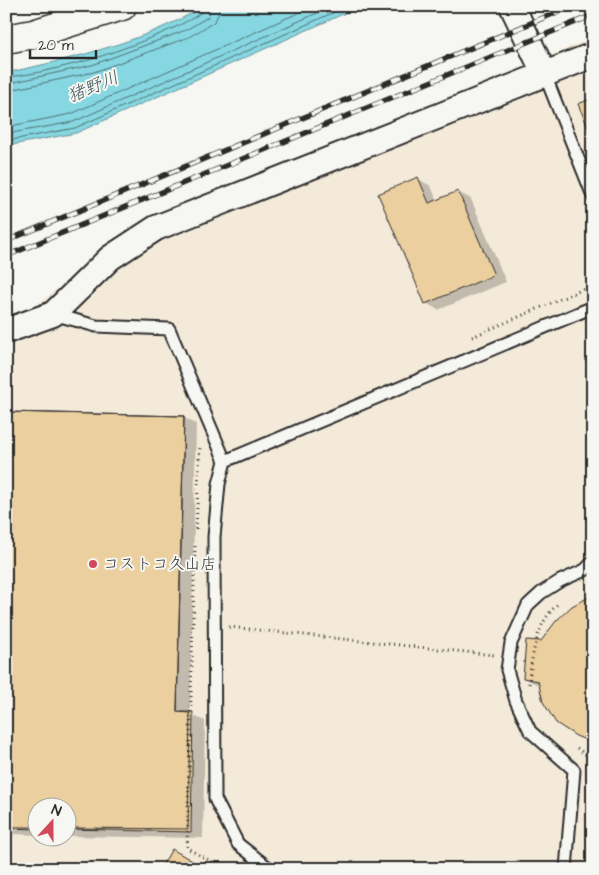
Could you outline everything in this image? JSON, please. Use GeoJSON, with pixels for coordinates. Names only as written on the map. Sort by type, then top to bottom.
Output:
{"type":"FeatureCollection","features":[{"type":"Feature","properties":{"kind":"main road"},"geometry":{"type":"LineString","coordinates":[[6,39],[32,34],[122,6]]}},
{"type":"Feature","properties":{"kind":"street"},"geometry":{"type":"LineString","coordinates":[[512,6],[544,75]]}},
{"type":"Feature","properties":{"kind":"street"},"geometry":{"type":"LineString","coordinates":[[6,331],[53,314],[110,258],[156,228],[593,55]]}},
{"type":"Feature","properties":{"kind":"lane"},"geometry":{"type":"LineString","coordinates":[[544,75],[593,196]]}},
{"type":"Feature","properties":{"kind":"lane"},"geometry":{"type":"LineString","coordinates":[[225,461],[593,307]]}},
{"type":"Feature","properties":{"kind":"lane"},"geometry":{"type":"LineString","coordinates":[[53,314],[96,326],[169,329],[225,461],[219,484],[214,538],[215,799],[238,844],[270,869]]}},
{"type":"Feature","properties":{"kind":"lane"},"geometry":{"type":"LineString","coordinates":[[566,869],[574,770],[530,731],[516,701],[507,670],[511,643],[528,605],[541,593],[560,581],[584,570],[593,562]]}},
{"type":"Feature","properties":{"kind":"path"},"geometry":{"type":"LineString","coordinates":[[529,689],[531,658],[542,623],[564,600]]}},
{"type":"Feature","properties":{"kind":"path"},"geometry":{"type":"LineString","coordinates":[[226,627],[499,656]]}},
{"type":"Feature","properties":{"kind":"path"},"geometry":{"type":"LineString","coordinates":[[571,743],[593,760]]}},
{"type":"Feature","properties":{"kind":"shaded area"},"geometry":{"type":"Polygon","coordinates":[[[593,38],[593,869],[6,869],[6,316],[40,303],[134,225],[593,38]]]}},
{"type":"Feature","properties":{"kind":"water","name":"猪野川"},"geometry":{"type":"Polygon","coordinates":[[[204,6],[361,6],[76,133],[6,146],[6,73],[83,55],[133,39],[181,19],[204,6]]]}},
{"type":"Feature","properties":{"kind":"building"},"geometry":{"type":"Polygon","coordinates":[[[593,98],[593,139],[578,104],[593,98]]]}},
{"type":"Feature","properties":{"kind":"building"},"geometry":{"type":"Polygon","coordinates":[[[418,177],[429,203],[458,191],[494,275],[425,304],[378,194],[418,177]]]}},
{"type":"Feature","properties":{"kind":"building","name":"コストコ久山店"},"geometry":{"type":"Polygon","coordinates":[[[6,412],[184,416],[177,712],[193,712],[191,832],[78,829],[78,798],[28,798],[28,829],[6,828],[6,412]]]}},
{"type":"Feature","properties":{"kind":"building","name":"コストコ久山店"},"geometry":{"type":"Polygon","coordinates":[[[6,412],[184,416],[177,712],[190,713],[188,829],[78,828],[78,798],[28,798],[28,827],[6,827],[6,412]]]}},
{"type":"Feature","properties":{"kind":"building"},"geometry":{"type":"Polygon","coordinates":[[[593,596],[593,743],[576,736],[556,723],[543,702],[538,681],[523,678],[526,640],[541,641],[556,621],[572,606],[593,596]]]}},
{"type":"Feature","properties":{"kind":"building"},"geometry":{"type":"Polygon","coordinates":[[[172,849],[206,869],[160,869],[172,849]]]}},
{"type":"Feature","properties":{"kind":"railway"},"geometry":{"type":"LineString","coordinates":[[6,241],[572,6]]}},
{"type":"Feature","properties":{"kind":"railway"},"geometry":{"type":"LineString","coordinates":[[6,256],[593,15]]}},
{"type":"Feature","properties":{"kind":"place","name":"コストコ久山店"},"geometry":{"type":"Point","coordinates":[93,564]}}]}
